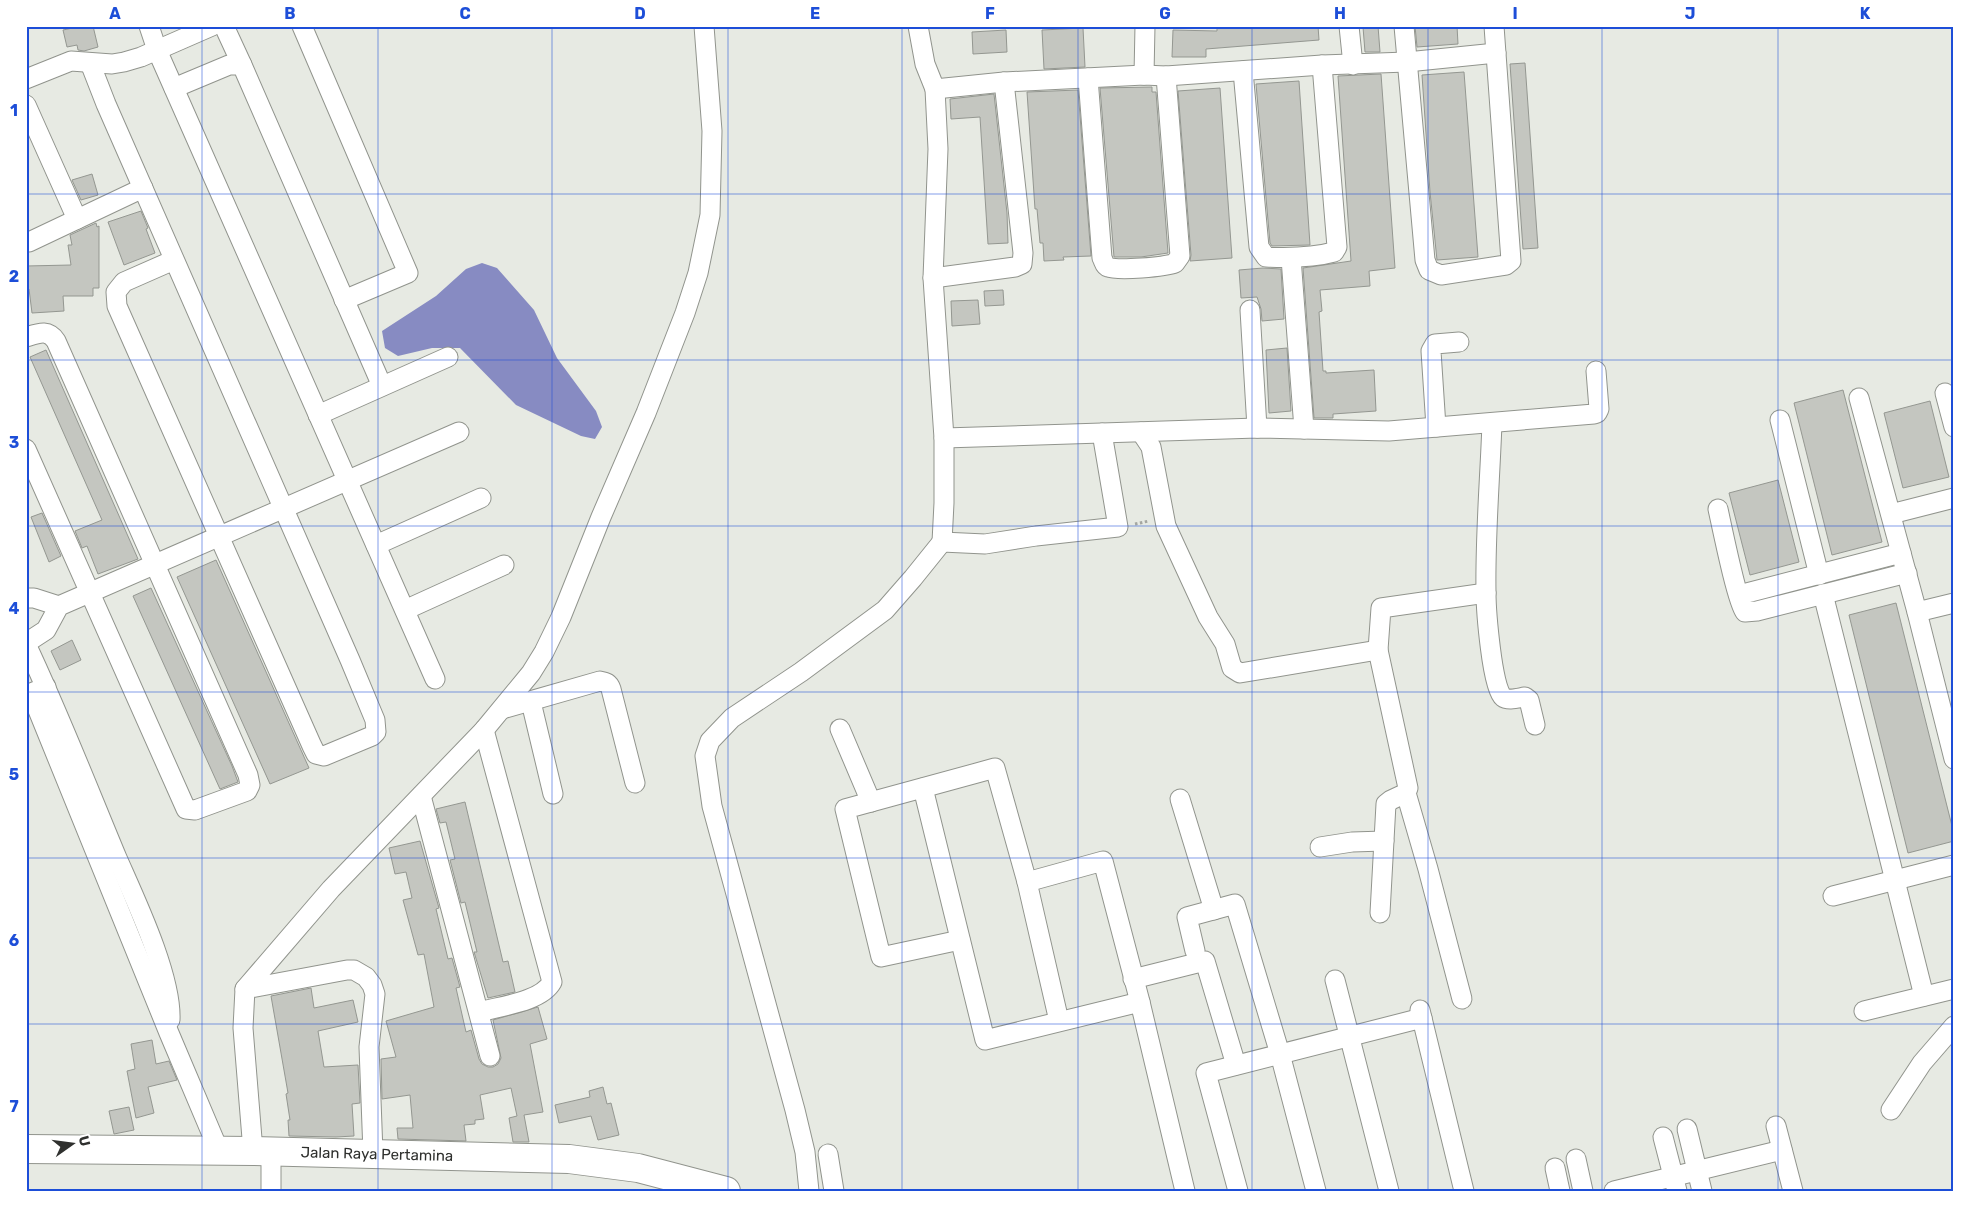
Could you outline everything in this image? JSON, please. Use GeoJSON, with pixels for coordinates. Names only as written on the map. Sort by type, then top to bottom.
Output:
{"type":"FeatureCollection","features":[{"type":"Feature","properties":{"kind":"main road","name":"Jalan Raya Pertamina"},"geometry":{"type":"LineString","coordinates":[[26,1149],[218,1151],[265,1154],[373,1153],[578,1160],[638,1168],[726,1191]]}},
{"type":"Feature","properties":{"kind":"street"},"geometry":{"type":"LineString","coordinates":[[149,26],[174,88],[435,680]]}},
{"type":"Feature","properties":{"kind":"street"},"geometry":{"type":"LineString","coordinates":[[26,79],[71,61],[78,60],[90,63],[124,62],[158,50],[212,26]]}},
{"type":"Feature","properties":{"kind":"street"},"geometry":{"type":"LineString","coordinates":[[224,26],[382,386]]}},
{"type":"Feature","properties":{"kind":"street"},"geometry":{"type":"LineString","coordinates":[[302,26],[408,273],[344,300]]}},
{"type":"Feature","properties":{"kind":"street"},"geometry":{"type":"LineString","coordinates":[[271,1191],[243,1028],[245,989],[331,889],[502,709],[544,652],[561,617],[601,516],[646,413],[685,313],[698,273],[710,215],[712,131],[704,26]]}},
{"type":"Feature","properties":{"kind":"street"},"geometry":{"type":"LineString","coordinates":[[810,1191],[805,1152],[796,1110],[712,806],[704,756],[710,741],[732,718],[825,656],[886,610],[942,542],[944,438],[933,278],[938,149],[935,88],[925,64],[918,26]]}},
{"type":"Feature","properties":{"kind":"street"},"geometry":{"type":"LineString","coordinates":[[1144,75],[1145,26]]}},
{"type":"Feature","properties":{"kind":"street"},"geometry":{"type":"LineString","coordinates":[[1349,26],[1353,64]]}},
{"type":"Feature","properties":{"kind":"street"},"geometry":{"type":"LineString","coordinates":[[1404,26],[1425,260],[1430,270],[1440,275],[1506,265],[1512,261],[1494,26]]}},
{"type":"Feature","properties":{"kind":"street"},"geometry":{"type":"LineString","coordinates":[[935,88],[1004,82],[1144,75],[1166,76],[1322,65],[1407,62],[1496,52]]}},
{"type":"Feature","properties":{"kind":"street"},"geometry":{"type":"LineString","coordinates":[[90,63],[375,720],[376,732],[365,739],[324,756],[316,754],[127,330],[115,298],[116,292],[124,282],[174,260]]}},
{"type":"Feature","properties":{"kind":"street"},"geometry":{"type":"LineString","coordinates":[[174,88],[229,65],[242,65]]}},
{"type":"Feature","properties":{"kind":"street"},"geometry":{"type":"LineString","coordinates":[[1243,70],[1259,247],[1266,258],[1292,258],[1326,254],[1334,252],[1337,247],[1322,65]]}},
{"type":"Feature","properties":{"kind":"street"},"geometry":{"type":"LineString","coordinates":[[1088,78],[1102,258],[1105,265],[1109,268],[1121,268],[1166,266],[1176,263],[1180,256],[1166,76]]}},
{"type":"Feature","properties":{"kind":"street"},"geometry":{"type":"LineString","coordinates":[[933,278],[1015,267],[1022,264],[1023,253],[1004,82]]}},
{"type":"Feature","properties":{"kind":"street"},"geometry":{"type":"LineString","coordinates":[[26,105],[77,219]]}},
{"type":"Feature","properties":{"kind":"street"},"geometry":{"type":"LineString","coordinates":[[29,242],[143,188]]}},
{"type":"Feature","properties":{"kind":"street"},"geometry":{"type":"LineString","coordinates":[[1292,258],[1304,429]]}},
{"type":"Feature","properties":{"kind":"street"},"geometry":{"type":"LineString","coordinates":[[1250,310],[1257,428]]}},
{"type":"Feature","properties":{"kind":"street"},"geometry":{"type":"LineString","coordinates":[[26,337],[45,332],[56,341],[248,775],[250,785],[244,792],[195,810],[186,809],[26,449]]}},
{"type":"Feature","properties":{"kind":"street"},"geometry":{"type":"LineString","coordinates":[[1436,427],[1431,351],[1436,344],[1459,342]]}},
{"type":"Feature","properties":{"kind":"street"},"geometry":{"type":"LineString","coordinates":[[318,414],[448,357]]}},
{"type":"Feature","properties":{"kind":"street"},"geometry":{"type":"LineString","coordinates":[[944,438],[1257,428],[1389,431],[1597,413],[1596,371]]}},
{"type":"Feature","properties":{"kind":"street"},"geometry":{"type":"LineString","coordinates":[[1945,393],[1954,427]]}},
{"type":"Feature","properties":{"kind":"street"},"geometry":{"type":"LineString","coordinates":[[1859,398],[1917,612],[1954,759]]}},
{"type":"Feature","properties":{"kind":"street"},"geometry":{"type":"LineString","coordinates":[[1780,420],[1819,575]]}},
{"type":"Feature","properties":{"kind":"street"},"geometry":{"type":"LineString","coordinates":[[1492,423],[1486,593],[1494,669],[1498,691],[1504,698],[1525,698],[1530,700],[1535,725]]}},
{"type":"Feature","properties":{"kind":"street"},"geometry":{"type":"LineString","coordinates":[[218,1151],[169,1034],[168,996],[158,960],[137,904],[26,643],[46,630],[59,606],[459,432]]}},
{"type":"Feature","properties":{"kind":"street"},"geometry":{"type":"LineString","coordinates":[[1141,432],[1151,447],[1166,526],[1208,617],[1225,644],[1232,668],[1236,672],[1378,650]]}},
{"type":"Feature","properties":{"kind":"street"},"geometry":{"type":"LineString","coordinates":[[942,542],[985,544],[1118,527],[1102,433]]}},
{"type":"Feature","properties":{"kind":"street"},"geometry":{"type":"LineString","coordinates":[[376,545],[480,498]]}},
{"type":"Feature","properties":{"kind":"street"},"geometry":{"type":"LineString","coordinates":[[1891,514],[1954,498]]}},
{"type":"Feature","properties":{"kind":"street"},"geometry":{"type":"LineString","coordinates":[[1718,510],[1743,610],[1748,612],[1906,573]]}},
{"type":"Feature","properties":{"kind":"street"},"geometry":{"type":"LineString","coordinates":[[1739,595],[1901,554]]}},
{"type":"Feature","properties":{"kind":"street"},"geometry":{"type":"LineString","coordinates":[[405,610],[504,565]]}},
{"type":"Feature","properties":{"kind":"street"},"geometry":{"type":"LineString","coordinates":[[1462,999],[1406,793],[1408,788],[1405,768],[1378,650],[1381,608],[1486,593]]}},
{"type":"Feature","properties":{"kind":"street"},"geometry":{"type":"LineString","coordinates":[[1823,594],[1924,996]]}},
{"type":"Feature","properties":{"kind":"street"},"geometry":{"type":"LineString","coordinates":[[26,598],[34,598],[59,606]]}},
{"type":"Feature","properties":{"kind":"street"},"geometry":{"type":"LineString","coordinates":[[1917,612],[1954,603]]}},
{"type":"Feature","properties":{"kind":"street"},"geometry":{"type":"LineString","coordinates":[[502,709],[600,681],[609,684],[635,783]]}},
{"type":"Feature","properties":{"kind":"street"},"geometry":{"type":"LineString","coordinates":[[531,702],[553,794]]}},
{"type":"Feature","properties":{"kind":"street"},"geometry":{"type":"LineString","coordinates":[[840,729],[871,802]]}},
{"type":"Feature","properties":{"kind":"street"},"geometry":{"type":"LineString","coordinates":[[479,1012],[530,999],[549,987],[552,982],[484,730]]}},
{"type":"Feature","properties":{"kind":"street"},"geometry":{"type":"LineString","coordinates":[[960,940],[881,957],[845,809],[995,768],[1027,882],[1060,1021]]}},
{"type":"Feature","properties":{"kind":"street"},"geometry":{"type":"LineString","coordinates":[[923,788],[985,1040],[1140,1002]]}},
{"type":"Feature","properties":{"kind":"street"},"geometry":{"type":"LineString","coordinates":[[1380,913],[1386,804],[1406,793]]}},
{"type":"Feature","properties":{"kind":"street"},"geometry":{"type":"LineString","coordinates":[[421,796],[490,1056]]}},
{"type":"Feature","properties":{"kind":"street"},"geometry":{"type":"LineString","coordinates":[[1180,799],[1214,910]]}},
{"type":"Feature","properties":{"kind":"street"},"geometry":{"type":"LineString","coordinates":[[1320,847],[1352,842],[1384,841]]}},
{"type":"Feature","properties":{"kind":"street"},"geometry":{"type":"LineString","coordinates":[[1027,882],[1103,861],[1140,1002],[1185,1191]]}},
{"type":"Feature","properties":{"kind":"street"},"geometry":{"type":"LineString","coordinates":[[1833,896],[1954,864]]}},
{"type":"Feature","properties":{"kind":"street"},"geometry":{"type":"LineString","coordinates":[[1195,951],[1187,917],[1235,904],[1280,1054],[1316,1191]]}},
{"type":"Feature","properties":{"kind":"street"},"geometry":{"type":"LineString","coordinates":[[1133,979],[1205,961],[1236,1065]]}},
{"type":"Feature","properties":{"kind":"street"},"geometry":{"type":"LineString","coordinates":[[245,989],[354,970],[360,972],[372,984],[375,1004],[369,1047],[373,1153]]}},
{"type":"Feature","properties":{"kind":"street"},"geometry":{"type":"LineString","coordinates":[[1335,980],[1389,1191]]}},
{"type":"Feature","properties":{"kind":"street"},"geometry":{"type":"LineString","coordinates":[[1864,1010],[1954,989]]}},
{"type":"Feature","properties":{"kind":"street"},"geometry":{"type":"LineString","coordinates":[[1238,1191],[1206,1073],[1350,1036],[1421,1014],[1464,1191]]}},
{"type":"Feature","properties":{"kind":"street"},"geometry":{"type":"LineString","coordinates":[[1891,1110],[1922,1063],[1954,1026]]}},
{"type":"Feature","properties":{"kind":"street"},"geometry":{"type":"LineString","coordinates":[[1776,1126],[1793,1191]]}},
{"type":"Feature","properties":{"kind":"street"},"geometry":{"type":"LineString","coordinates":[[1687,1129],[1702,1191]]}},
{"type":"Feature","properties":{"kind":"street"},"geometry":{"type":"LineString","coordinates":[[1663,1137],[1675,1184]]}},
{"type":"Feature","properties":{"kind":"street"},"geometry":{"type":"LineString","coordinates":[[1614,1191],[1675,1184],[1697,1171],[1782,1150]]}},
{"type":"Feature","properties":{"kind":"street"},"geometry":{"type":"LineString","coordinates":[[828,1154],[834,1191]]}},
{"type":"Feature","properties":{"kind":"street"},"geometry":{"type":"LineString","coordinates":[[1576,1159],[1583,1191]]}},
{"type":"Feature","properties":{"kind":"street"},"geometry":{"type":"LineString","coordinates":[[1554,1168],[1560,1191]]}},
{"type":"Feature","properties":{"kind":"path"},"geometry":{"type":"LineString","coordinates":[[1118,527],[1160,520],[1166,526]]}},
{"type":"Feature","properties":{"kind":"water"},"geometry":{"type":"Polygon","coordinates":[[[482,263],[497,268],[534,310],[557,358],[596,411],[602,427],[595,439],[581,436],[516,405],[460,348],[432,348],[398,356],[385,348],[382,331],[436,296],[466,269],[482,263]]]}},
{"type":"Feature","properties":{"kind":"building"},"geometry":{"type":"Polygon","coordinates":[[[93,26],[98,47],[84,51],[78,50],[77,45],[67,47],[63,30],[93,26]]]}},
{"type":"Feature","properties":{"kind":"building"},"geometry":{"type":"Polygon","coordinates":[[[1318,26],[1319,40],[1206,49],[1206,57],[1172,57],[1173,30],[1217,31],[1217,27],[1318,26]]]}},
{"type":"Feature","properties":{"kind":"building"},"geometry":{"type":"Polygon","coordinates":[[[1378,26],[1380,52],[1365,52],[1363,27],[1378,26]]]}},
{"type":"Feature","properties":{"kind":"building"},"geometry":{"type":"Polygon","coordinates":[[[1415,26],[1457,26],[1458,44],[1417,47],[1415,26]]]}},
{"type":"Feature","properties":{"kind":"building"},"geometry":{"type":"Polygon","coordinates":[[[1083,28],[1085,67],[1044,69],[1042,30],[1083,28]]]}},
{"type":"Feature","properties":{"kind":"building"},"geometry":{"type":"Polygon","coordinates":[[[1006,30],[1007,52],[973,54],[972,32],[1006,30]]]}},
{"type":"Feature","properties":{"kind":"building"},"geometry":{"type":"Polygon","coordinates":[[[1525,63],[1538,248],[1523,249],[1510,64],[1525,63]]]}},
{"type":"Feature","properties":{"kind":"building"},"geometry":{"type":"Polygon","coordinates":[[[1464,72],[1478,257],[1437,260],[1422,75],[1464,72]]]}},
{"type":"Feature","properties":{"kind":"building"},"geometry":{"type":"Polygon","coordinates":[[[1381,74],[1395,268],[1369,271],[1370,286],[1320,290],[1322,311],[1319,312],[1323,371],[1326,371],[1326,373],[1374,370],[1376,411],[1333,414],[1333,418],[1314,418],[1303,268],[1351,261],[1338,76],[1381,74]]]}},
{"type":"Feature","properties":{"kind":"building"},"geometry":{"type":"Polygon","coordinates":[[[1299,81],[1310,245],[1272,246],[1270,243],[1256,84],[1299,81]]]}},
{"type":"Feature","properties":{"kind":"building"},"geometry":{"type":"Polygon","coordinates":[[[1152,87],[1152,92],[1156,92],[1168,253],[1141,257],[1114,257],[1100,88],[1152,87]]]}},
{"type":"Feature","properties":{"kind":"building"},"geometry":{"type":"Polygon","coordinates":[[[1220,88],[1232,258],[1190,261],[1178,91],[1220,88]]]}},
{"type":"Feature","properties":{"kind":"building"},"geometry":{"type":"Polygon","coordinates":[[[1078,90],[1091,256],[1063,257],[1064,260],[1044,261],[1043,243],[1040,243],[1037,209],[1035,209],[1027,92],[1078,90]]]}},
{"type":"Feature","properties":{"kind":"building"},"geometry":{"type":"Polygon","coordinates":[[[994,94],[1007,213],[1008,243],[988,244],[980,117],[951,119],[950,99],[994,94]]]}},
{"type":"Feature","properties":{"kind":"building"},"geometry":{"type":"Polygon","coordinates":[[[92,174],[98,195],[81,200],[72,180],[92,174]]]}},
{"type":"Feature","properties":{"kind":"building"},"geometry":{"type":"Polygon","coordinates":[[[141,211],[155,253],[124,265],[108,222],[141,211]]]}},
{"type":"Feature","properties":{"kind":"building"},"geometry":{"type":"Polygon","coordinates":[[[96,223],[97,227],[99,226],[99,288],[93,288],[93,296],[63,296],[64,311],[32,313],[29,289],[26,288],[26,266],[71,265],[68,245],[72,245],[70,235],[96,223]]]}},
{"type":"Feature","properties":{"kind":"building"},"geometry":{"type":"Polygon","coordinates":[[[1281,269],[1284,319],[1262,321],[1257,297],[1241,298],[1239,270],[1281,269]]]}},
{"type":"Feature","properties":{"kind":"building"},"geometry":{"type":"Polygon","coordinates":[[[1003,290],[1004,305],[985,306],[984,291],[1003,290]]]}},
{"type":"Feature","properties":{"kind":"building"},"geometry":{"type":"Polygon","coordinates":[[[978,300],[980,324],[952,326],[951,301],[978,300]]]}},
{"type":"Feature","properties":{"kind":"building"},"geometry":{"type":"Polygon","coordinates":[[[1287,348],[1291,411],[1269,413],[1266,350],[1287,348]]]}},
{"type":"Feature","properties":{"kind":"building"},"geometry":{"type":"Polygon","coordinates":[[[46,350],[138,559],[98,574],[87,546],[82,548],[75,531],[102,520],[30,357],[46,350]]]}},
{"type":"Feature","properties":{"kind":"building"},"geometry":{"type":"Polygon","coordinates":[[[1843,390],[1882,542],[1832,555],[1794,403],[1843,390]]]}},
{"type":"Feature","properties":{"kind":"building"},"geometry":{"type":"Polygon","coordinates":[[[1930,401],[1949,477],[1903,488],[1884,413],[1930,401]]]}},
{"type":"Feature","properties":{"kind":"building"},"geometry":{"type":"Polygon","coordinates":[[[1778,480],[1799,562],[1750,575],[1729,493],[1778,480]]]}},
{"type":"Feature","properties":{"kind":"building"},"geometry":{"type":"Polygon","coordinates":[[[42,513],[61,556],[49,562],[31,517],[42,513]]]}},
{"type":"Feature","properties":{"kind":"building"},"geometry":{"type":"Polygon","coordinates":[[[216,560],[309,768],[270,784],[177,577],[216,560]]]}},
{"type":"Feature","properties":{"kind":"building"},"geometry":{"type":"Polygon","coordinates":[[[151,588],[238,782],[220,789],[133,596],[151,588]]]}},
{"type":"Feature","properties":{"kind":"building"},"geometry":{"type":"Polygon","coordinates":[[[1896,603],[1954,834],[1954,841],[1908,853],[1849,615],[1896,603]]]}},
{"type":"Feature","properties":{"kind":"building"},"geometry":{"type":"Polygon","coordinates":[[[72,640],[81,660],[60,670],[51,651],[72,640]]]}},
{"type":"Feature","properties":{"kind":"building"},"geometry":{"type":"Polygon","coordinates":[[[465,802],[503,962],[508,961],[515,992],[488,998],[474,952],[477,952],[465,902],[461,903],[450,860],[455,859],[446,822],[440,823],[436,809],[465,802]]]}},
{"type":"Feature","properties":{"kind":"building"},"geometry":{"type":"Polygon","coordinates":[[[420,841],[439,908],[436,909],[448,959],[452,958],[460,987],[456,988],[466,1032],[471,1030],[482,1064],[493,1067],[498,1064],[501,1058],[493,1020],[538,1007],[547,1039],[530,1044],[543,1112],[524,1115],[529,1142],[513,1142],[509,1118],[517,1116],[511,1088],[480,1095],[484,1119],[475,1120],[475,1124],[464,1125],[466,1141],[398,1139],[397,1128],[413,1128],[410,1095],[382,1099],[381,1059],[396,1057],[386,1021],[434,1007],[424,954],[418,955],[403,900],[412,898],[406,872],[395,874],[389,848],[420,841]]]}},
{"type":"Feature","properties":{"kind":"building"},"geometry":{"type":"Polygon","coordinates":[[[311,988],[314,1008],[353,1000],[358,1022],[318,1031],[324,1067],[358,1065],[360,1103],[352,1104],[354,1136],[289,1136],[288,1120],[290,1120],[286,1094],[288,1093],[271,996],[311,988]]]}},
{"type":"Feature","properties":{"kind":"building"},"geometry":{"type":"Polygon","coordinates":[[[152,1040],[156,1064],[169,1061],[177,1080],[148,1087],[154,1113],[136,1118],[127,1071],[135,1069],[131,1044],[152,1040]]]}},
{"type":"Feature","properties":{"kind":"building"},"geometry":{"type":"Polygon","coordinates":[[[603,1087],[607,1104],[611,1103],[619,1135],[598,1140],[591,1116],[559,1123],[555,1105],[590,1097],[589,1091],[603,1087]]]}},
{"type":"Feature","properties":{"kind":"building"},"geometry":{"type":"Polygon","coordinates":[[[129,1107],[134,1130],[114,1134],[109,1111],[129,1107]]]}}]}
